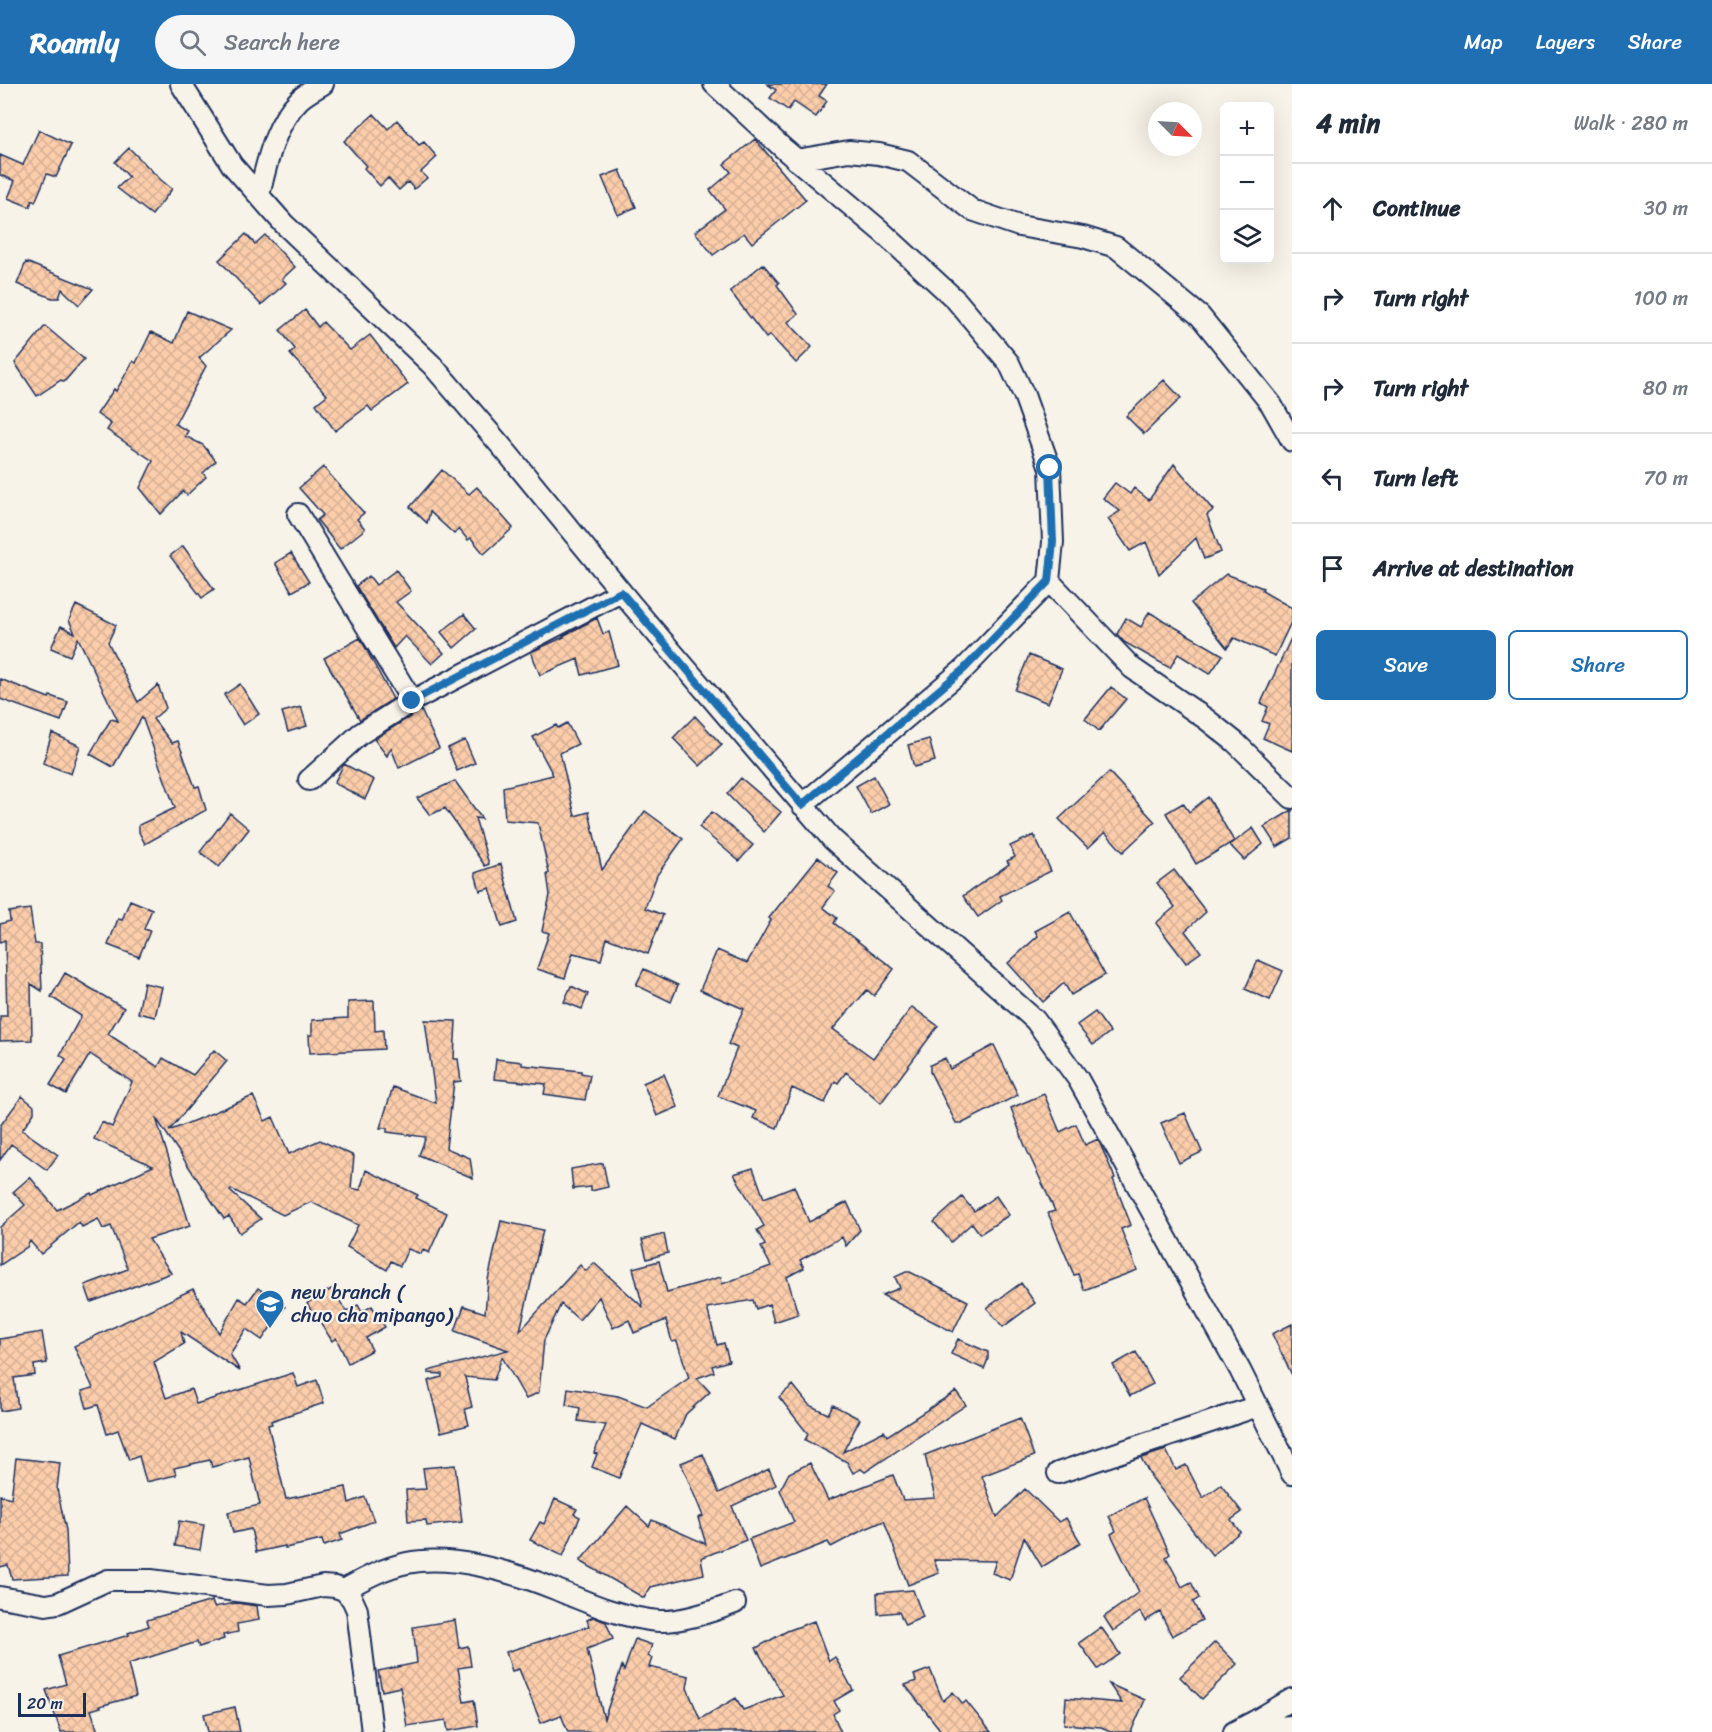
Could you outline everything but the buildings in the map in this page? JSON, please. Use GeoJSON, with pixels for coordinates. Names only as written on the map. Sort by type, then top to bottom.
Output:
{"type":"FeatureCollection","features":[{"type":"Feature","properties":{"kind":"street"},"geometry":{"type":"LineString","coordinates":[[181,84],[232,165],[284,224],[432,365],[621,592],[832,839],[1035,1020],[1078,1079],[1240,1370],[1292,1474]]}},
{"type":"Feature","properties":{"kind":"street"},"geometry":{"type":"LineString","coordinates":[[259,195],[272,145],[285,119],[299,100],[323,84]]}},
{"type":"Feature","properties":{"kind":"street"},"geometry":{"type":"LineString","coordinates":[[714,84],[796,160],[881,231],[956,300],[1009,363],[1024,395],[1050,468],[1053,542],[1049,581],[964,669],[802,805]]}},
{"type":"Feature","properties":{"kind":"street"},"geometry":{"type":"LineString","coordinates":[[796,160],[849,151],[879,154],[908,161],[972,210],[1019,226],[1083,237],[1116,247],[1200,316],[1271,404],[1292,441]]}},
{"type":"Feature","properties":{"kind":"street"},"geometry":{"type":"LineString","coordinates":[[298,514],[412,701]]}},
{"type":"Feature","properties":{"kind":"street"},"geometry":{"type":"LineString","coordinates":[[1049,581],[1132,668],[1235,742],[1292,798]]}},
{"type":"Feature","properties":{"kind":"street"},"geometry":{"type":"LineString","coordinates":[[309,780],[360,734],[412,701],[621,592]]}},
{"type":"Feature","properties":{"kind":"street"},"geometry":{"type":"LineString","coordinates":[[1058,1473],[1258,1406]]}},
{"type":"Feature","properties":{"kind":"street"},"geometry":{"type":"LineString","coordinates":[[344,1590],[373,1574],[408,1563],[434,1561],[502,1571],[530,1579],[622,1615],[662,1621],[708,1613],[735,1603]]}},
{"type":"Feature","properties":{"kind":"street"},"geometry":{"type":"LineString","coordinates":[[0,1597],[46,1605],[58,1603],[108,1580],[152,1580],[268,1595],[287,1594],[323,1586],[344,1590],[352,1599],[357,1610],[372,1732]]}},
{"type":"Feature","properties":{"kind":"street"},"geometry":{"type":"LineString","coordinates":[[1236,1731],[1292,1699]]}},
{"type":"Feature","properties":{"kind":"street"},"geometry":{"type":"LineString","coordinates":[[1236,1731],[1292,1726]]}},
{"type":"Feature","properties":{"kind":"place","name":"new branch ( chuo cha mipango)"},"geometry":{"type":"Point","coordinates":[270,1330]}},
{"type":"Feature","properties":{"kind":"route"},"geometry":{"type":"LineString","coordinates":[[412,701],[621,592],[802,805],[964,669],[1049,581],[1053,542],[1050,468]]}}]}
